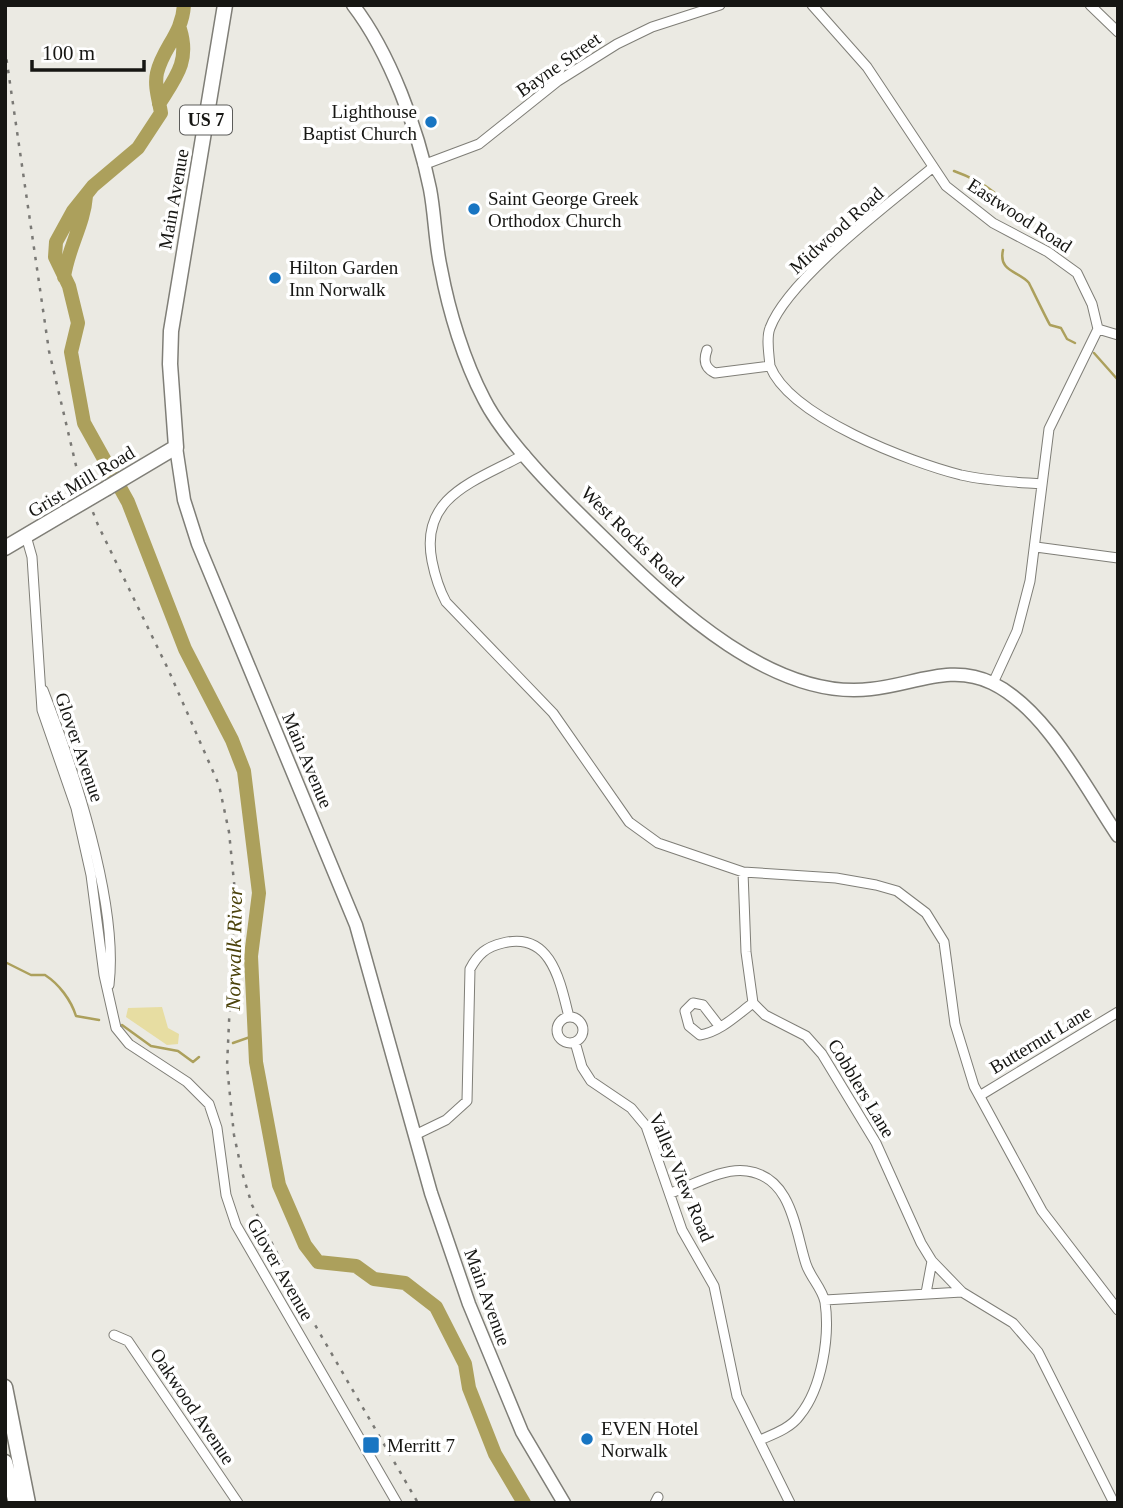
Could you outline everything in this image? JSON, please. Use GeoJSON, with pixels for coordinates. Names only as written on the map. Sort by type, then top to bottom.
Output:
{"type":"FeatureCollection","features":[{"type":"Feature","properties":{"kind":"highway","name":"Main Avenue"},"geometry":{"type":"LineString","coordinates":[[176,447],[170,364],[171,331],[225,5]]}},
{"type":"Feature","properties":{"kind":"highway","name":"Grist Mill Road"},"geometry":{"type":"LineString","coordinates":[[5,548],[176,447]]}},
{"type":"Feature","properties":{"kind":"highway"},"geometry":{"type":"LineString","coordinates":[[5,1387],[28,1503]]}},
{"type":"Feature","properties":{"kind":"highway"},"geometry":{"type":"LineString","coordinates":[[5,1462],[16,1503]]}},
{"type":"Feature","properties":{"kind":"main road","name":"West Rocks Road"},"geometry":{"type":"LineString","coordinates":[[353,5],[392,72],[423,165],[429,187],[441,270],[472,371],[492,413],[525,454],[621,555],[672,602],[745,657],[784,674],[846,689],[868,690],[951,673],[970,675],[993,683],[1012,694],[1032,713],[1118,836]]}},
{"type":"Feature","properties":{"kind":"main road","name":"Main Avenue"},"geometry":{"type":"LineString","coordinates":[[176,447],[184,500],[198,544],[356,925],[444,1236],[501,1387],[528,1444],[564,1503]]}},
{"type":"Feature","properties":{"kind":"street","name":"Bayne Street"},"geometry":{"type":"LineString","coordinates":[[423,165],[479,144],[558,81],[617,44],[652,27],[720,5]]}},
{"type":"Feature","properties":{"kind":"street","name":"Eastwood Road"},"geometry":{"type":"LineString","coordinates":[[812,5],[867,67],[932,169],[965,204],[1048,252],[1077,273],[1090,297],[1098,329]]}},
{"type":"Feature","properties":{"kind":"street"},"geometry":{"type":"LineString","coordinates":[[1090,5],[1118,32]]}},
{"type":"Feature","properties":{"kind":"street","name":"Midwood Road"},"geometry":{"type":"LineString","coordinates":[[770,366],[768,330],[789,298],[832,253],[932,169]]}},
{"type":"Feature","properties":{"kind":"street"},"geometry":{"type":"LineString","coordinates":[[993,683],[1017,631],[1036,547],[1049,429],[1098,329],[1118,335]]}},
{"type":"Feature","properties":{"kind":"street"},"geometry":{"type":"LineString","coordinates":[[707,350],[705,364],[715,373],[770,366],[786,393],[874,444],[926,465],[964,476],[1042,484]]}},
{"type":"Feature","properties":{"kind":"street"},"geometry":{"type":"LineString","coordinates":[[525,454],[452,495],[440,505],[432,523],[429,547],[440,591],[456,615],[553,713],[635,827],[677,852],[743,872],[857,881],[897,891],[917,904],[944,942],[956,1024],[965,1063],[1042,1211],[1118,1310]]}},
{"type":"Feature","properties":{"kind":"street","name":"Glover Avenue"},"geometry":{"type":"LineString","coordinates":[[26,536],[32,556],[42,710],[76,808],[91,875],[116,1028],[121,1037],[187,1082],[209,1104],[217,1128],[226,1195],[236,1225],[397,1503]]}},
{"type":"Feature","properties":{"kind":"street"},"geometry":{"type":"LineString","coordinates":[[1036,547],[1118,558]]}},
{"type":"Feature","properties":{"kind":"street"},"geometry":{"type":"LineString","coordinates":[[720,1027],[753,1003],[746,952],[743,872]]}},
{"type":"Feature","properties":{"kind":"street","name":"Valley View Road"},"geometry":{"type":"LineString","coordinates":[[415,1135],[446,1120],[467,1101],[470,970],[482,952],[510,942],[531,944],[542,949],[554,965],[569,1017]]}},
{"type":"Feature","properties":{"kind":"street","name":"Cobblers Lane"},"geometry":{"type":"LineString","coordinates":[[753,1003],[765,1014],[806,1036],[822,1054],[876,1143],[932,1261],[962,1292],[1013,1323],[1027,1336],[1114,1503]]}},
{"type":"Feature","properties":{"kind":"street","name":"Butternut Lane"},"geometry":{"type":"LineString","coordinates":[[981,1095],[1118,1012]]}},
{"type":"Feature","properties":{"kind":"street","name":"Valley View Road"},"geometry":{"type":"LineString","coordinates":[[569,1017],[576,1018],[582,1026],[582,1035],[573,1042],[560,1038],[557,1031],[562,1020],[569,1017]]}},
{"type":"Feature","properties":{"kind":"street","name":"Valley View Road"},"geometry":{"type":"LineString","coordinates":[[573,1042],[591,1081],[631,1108],[646,1126],[682,1230],[714,1286],[733,1381],[751,1426],[790,1503]]}},
{"type":"Feature","properties":{"kind":"street"},"geometry":{"type":"LineString","coordinates":[[671,1193],[732,1171],[747,1171],[768,1179],[786,1199],[807,1269],[825,1300],[824,1349],[807,1404],[801,1415],[788,1426],[760,1440]]}},
{"type":"Feature","properties":{"kind":"street"},"geometry":{"type":"LineString","coordinates":[[926,1293],[932,1261]]}},
{"type":"Feature","properties":{"kind":"street"},"geometry":{"type":"LineString","coordinates":[[825,1300],[962,1292]]}},
{"type":"Feature","properties":{"kind":"street","name":"Oakwood Avenue"},"geometry":{"type":"LineString","coordinates":[[114,1335],[128,1341],[238,1503]]}},
{"type":"Feature","properties":{"kind":"shaded area"},"geometry":{"type":"Polygon","coordinates":[[[162,1007],[168,1028],[179,1034],[178,1044],[167,1045],[126,1017],[128,1008],[162,1007]]]}},
{"type":"Feature","properties":{"kind":"waterway","name":"Norwalk River"},"geometry":{"type":"LineString","coordinates":[[184,5],[180,25],[157,73],[156,88],[161,113],[138,148],[93,186],[73,211],[56,242],[55,257],[69,286],[78,323],[71,352],[84,423],[128,502],[185,649],[232,740],[244,771],[259,893],[251,956],[256,1062],[279,1185],[305,1245],[318,1262],[356,1266],[374,1279],[405,1283],[436,1307],[465,1364],[469,1388],[495,1454],[524,1503]]}},
{"type":"Feature","properties":{"kind":"waterway","name":"Norwalk River"},"geometry":{"type":"LineString","coordinates":[[159,104],[180,68],[183,50],[180,29]]}},
{"type":"Feature","properties":{"kind":"waterway"},"geometry":{"type":"LineString","coordinates":[[954,171],[973,179],[998,196],[1015,220]]}},
{"type":"Feature","properties":{"kind":"waterway","name":"Norwalk River"},"geometry":{"type":"LineString","coordinates":[[64,277],[86,196]]}},
{"type":"Feature","properties":{"kind":"waterway"},"geometry":{"type":"LineString","coordinates":[[1003,250],[1002,257],[1006,267],[1029,283],[1050,325],[1061,328],[1067,339],[1075,343]]}},
{"type":"Feature","properties":{"kind":"waterway"},"geometry":{"type":"LineString","coordinates":[[1094,353],[1118,380]]}},
{"type":"Feature","properties":{"kind":"waterway"},"geometry":{"type":"LineString","coordinates":[[5,962],[31,975],[45,975],[64,993],[76,1016],[99,1020]]}},
{"type":"Feature","properties":{"kind":"waterway"},"geometry":{"type":"LineString","coordinates":[[122,1025],[151,1046],[178,1051],[193,1062],[199,1057]]}},
{"type":"Feature","properties":{"kind":"waterway"},"geometry":{"type":"LineString","coordinates":[[233,1043],[256,1035]]}},
{"type":"Feature","properties":{"kind":"railway"},"geometry":{"type":"LineString","coordinates":[[5,49],[49,351],[78,474],[98,525],[168,669],[219,785],[229,832],[235,892],[227,1066],[234,1135],[242,1172],[252,1205],[311,1318],[418,1503]]}},
{"type":"Feature","properties":{"kind":"place","name":"Lighthouse Baptist Church"},"geometry":{"type":"Point","coordinates":[431,122]}},
{"type":"Feature","properties":{"kind":"place","name":"Saint George Greek Orthodox Church"},"geometry":{"type":"Point","coordinates":[474,209]}},
{"type":"Feature","properties":{"kind":"place","name":"Hilton Garden Inn Norwalk"},"geometry":{"type":"Point","coordinates":[275,278]}},
{"type":"Feature","properties":{"kind":"place","name":"EVEN Hotel Norwalk"},"geometry":{"type":"Point","coordinates":[587,1439]}},
{"type":"Feature","properties":{"kind":"place","name":"Merritt 7"},"geometry":{"type":"Point","coordinates":[371,1445]}}]}
